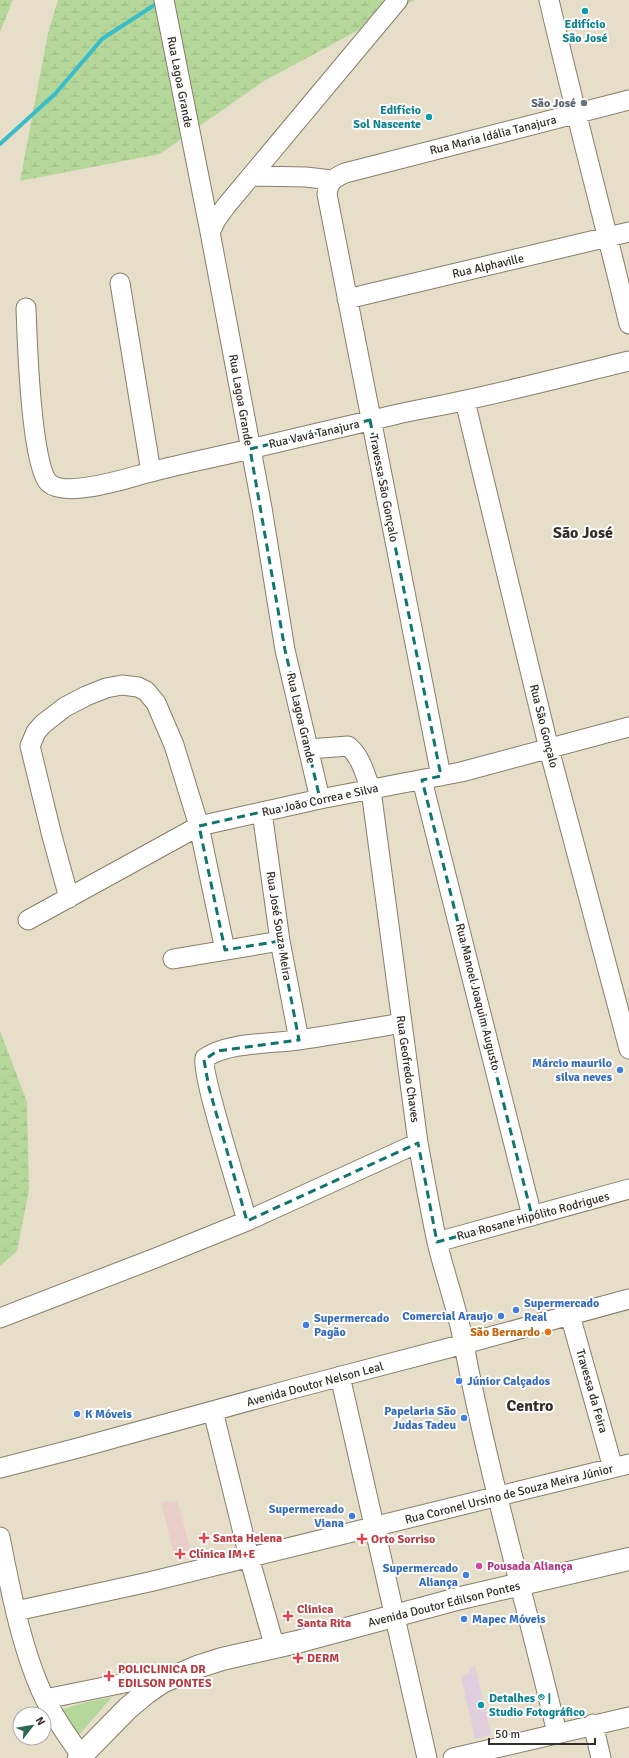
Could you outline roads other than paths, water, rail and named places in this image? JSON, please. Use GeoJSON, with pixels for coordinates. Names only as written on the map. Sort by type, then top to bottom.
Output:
{"type":"FeatureCollection","features":[{"type":"Feature","properties":{"kind":"main road","name":"Avenida Doutor Edilson Pontes"},"geometry":{"type":"LineString","coordinates":[[81,1757],[128,1708],[162,1682],[222,1659],[275,1648],[394,1615],[629,1559]]}},
{"type":"Feature","properties":{"kind":"street","name":"Rua Lagoa Grande"},"geometry":{"type":"LineString","coordinates":[[164,0],[210,232],[272,564],[285,650],[320,799]]}},
{"type":"Feature","properties":{"kind":"street"},"geometry":{"type":"LineString","coordinates":[[210,232],[226,206],[398,0]]}},
{"type":"Feature","properties":{"kind":"street"},"geometry":{"type":"LineString","coordinates":[[549,0],[576,115],[629,324]]}},
{"type":"Feature","properties":{"kind":"street","name":"Rua Maria Idália Tanajura"},"geometry":{"type":"LineString","coordinates":[[331,180],[345,173],[576,115],[629,100]]}},
{"type":"Feature","properties":{"kind":"street"},"geometry":{"type":"LineString","coordinates":[[252,176],[306,177],[331,180]]}},
{"type":"Feature","properties":{"kind":"street","name":"Travessa São Gonçalo"},"geometry":{"type":"LineString","coordinates":[[331,180],[328,185],[327,194],[370,420],[441,776]]}},
{"type":"Feature","properties":{"kind":"street","name":"Rua Alphaville"},"geometry":{"type":"LineString","coordinates":[[347,299],[629,232]]}},
{"type":"Feature","properties":{"kind":"street"},"geometry":{"type":"LineString","coordinates":[[120,283],[151,472]]}},
{"type":"Feature","properties":{"kind":"street","name":"Rua Vavá Tanajura"},"geometry":{"type":"LineString","coordinates":[[26,308],[32,412],[43,473],[51,485],[60,488],[89,487],[370,420],[465,400],[629,361]]}},
{"type":"Feature","properties":{"kind":"street","name":"Rua São Gonçalo"},"geometry":{"type":"LineString","coordinates":[[465,400],[549,749],[629,1049]]}},
{"type":"Feature","properties":{"kind":"street"},"geometry":{"type":"LineString","coordinates":[[69,898],[30,746],[36,732],[43,724],[65,707],[106,688],[122,685],[138,687],[146,691],[156,703],[174,745],[199,826],[226,950]]}},
{"type":"Feature","properties":{"kind":"street","name":"Rua João Correa e Silva"},"geometry":{"type":"LineString","coordinates":[[28,920],[199,826],[320,799],[441,776],[629,728]]}},
{"type":"Feature","properties":{"kind":"street","name":"Rua Geofredo Chaves"},"geometry":{"type":"LineString","coordinates":[[309,749],[348,746],[353,750],[358,758],[371,790],[418,1143],[437,1242],[464,1344],[497,1497],[518,1585],[535,1642],[557,1733]]}},
{"type":"Feature","properties":{"kind":"street","name":"Rua Manoel Joaquim Augusto"},"geometry":{"type":"LineString","coordinates":[[422,780],[532,1216]]}},
{"type":"Feature","properties":{"kind":"street","name":"Rua José Souza Meira"},"geometry":{"type":"LineString","coordinates":[[262,812],[280,941],[299,1040]]}},
{"type":"Feature","properties":{"kind":"street"},"geometry":{"type":"LineString","coordinates":[[173,959],[280,941]]}},
{"type":"Feature","properties":{"kind":"street"},"geometry":{"type":"LineString","coordinates":[[247,1221],[209,1088],[204,1060],[205,1058],[217,1051],[238,1047],[299,1040],[402,1023]]}},
{"type":"Feature","properties":{"kind":"street"},"geometry":{"type":"LineString","coordinates":[[0,1318],[247,1221],[418,1143]]}},
{"type":"Feature","properties":{"kind":"street","name":"Rua Rosane Hipólito Rodrigues"},"geometry":{"type":"LineString","coordinates":[[437,1242],[629,1190]]}},
{"type":"Feature","properties":{"kind":"street","name":"Avenida Doutor Nelson Leal"},"geometry":{"type":"LineString","coordinates":[[0,1468],[629,1299]]}},
{"type":"Feature","properties":{"kind":"street","name":"Travessa da Feira"},"geometry":{"type":"LineString","coordinates":[[570,1315],[621,1466]]}},
{"type":"Feature","properties":{"kind":"street"},"geometry":{"type":"LineString","coordinates":[[340,1376],[427,1758]]}},
{"type":"Feature","properties":{"kind":"street"},"geometry":{"type":"LineString","coordinates":[[213,1411],[249,1557],[275,1648]]}},
{"type":"Feature","properties":{"kind":"street","name":"Rua Coronel Ursino de Souza Meira Júnior"},"geometry":{"type":"LineString","coordinates":[[16,1611],[149,1582],[374,1528],[621,1466]]}},
{"type":"Feature","properties":{"kind":"street"},"geometry":{"type":"LineString","coordinates":[[0,1537],[23,1639],[45,1699],[81,1757]]}},
{"type":"Feature","properties":{"kind":"street"},"geometry":{"type":"LineString","coordinates":[[45,1699],[134,1681],[149,1680],[162,1682]]}},
{"type":"Feature","properties":{"kind":"street"},"geometry":{"type":"LineString","coordinates":[[453,1758],[593,1724],[629,1717]]}},
{"type":"Feature","properties":{"kind":"street"},"geometry":{"type":"LineString","coordinates":[[593,1724],[601,1758]]}},
{"type":"Feature","properties":{"kind":"waterway"},"geometry":{"type":"LineString","coordinates":[[0,144],[55,94],[102,39],[159,2]]}},
{"type":"Feature","properties":{"kind":"place","name":"Edifício São José"},"geometry":{"type":"Point","coordinates":[585,11]}},
{"type":"Feature","properties":{"kind":"place","name":"São José"},"geometry":{"type":"Point","coordinates":[584,103]}},
{"type":"Feature","properties":{"kind":"place","name":"Edifício Sol Nascente"},"geometry":{"type":"Point","coordinates":[429,117]}},
{"type":"Feature","properties":{"kind":"place","name":"Márcio maurilo silva neves"},"geometry":{"type":"Point","coordinates":[620,1070]}},
{"type":"Feature","properties":{"kind":"place","name":"Supermercado Real"},"geometry":{"type":"Point","coordinates":[516,1310]}},
{"type":"Feature","properties":{"kind":"place","name":"Comercial Araujo"},"geometry":{"type":"Point","coordinates":[501,1316]}},
{"type":"Feature","properties":{"kind":"place","name":"Supermercado Pagão"},"geometry":{"type":"Point","coordinates":[306,1325]}},
{"type":"Feature","properties":{"kind":"place","name":"São Bernardo"},"geometry":{"type":"Point","coordinates":[548,1332]}},
{"type":"Feature","properties":{"kind":"place","name":"Júnior Calçados"},"geometry":{"type":"Point","coordinates":[459,1381]}},
{"type":"Feature","properties":{"kind":"place","name":"K Móveis"},"geometry":{"type":"Point","coordinates":[77,1414]}},
{"type":"Feature","properties":{"kind":"place","name":"Papelaria São Judas Tadeu"},"geometry":{"type":"Point","coordinates":[464,1418]}},
{"type":"Feature","properties":{"kind":"place","name":"Supermercado Viana"},"geometry":{"type":"Point","coordinates":[352,1516]}},
{"type":"Feature","properties":{"kind":"place","name":"Santa Helena"},"geometry":{"type":"Point","coordinates":[204,1538]}},
{"type":"Feature","properties":{"kind":"place","name":"Orto Sorriso"},"geometry":{"type":"Point","coordinates":[362,1539]}},
{"type":"Feature","properties":{"kind":"place","name":"Clínica IM+E"},"geometry":{"type":"Point","coordinates":[180,1554]}},
{"type":"Feature","properties":{"kind":"place","name":"Pousada Aliança"},"geometry":{"type":"Point","coordinates":[479,1566]}},
{"type":"Feature","properties":{"kind":"place","name":"Supermercado Aliança"},"geometry":{"type":"Point","coordinates":[466,1575]}},
{"type":"Feature","properties":{"kind":"place","name":"Clinica Santa Rita"},"geometry":{"type":"Point","coordinates":[288,1616]}},
{"type":"Feature","properties":{"kind":"place","name":"Mapec Móveis"},"geometry":{"type":"Point","coordinates":[464,1619]}},
{"type":"Feature","properties":{"kind":"place","name":"DERM"},"geometry":{"type":"Point","coordinates":[298,1658]}},
{"type":"Feature","properties":{"kind":"place","name":"POLICLINICA DR EDILSON PONTES"},"geometry":{"type":"Point","coordinates":[109,1676]}},
{"type":"Feature","properties":{"kind":"place","name":"Detalhes ® | Studio Fotográfico"},"geometry":{"type":"Point","coordinates":[481,1705]}},
{"type":"Feature","properties":{"kind":"district","name":"São José"},"geometry":{"type":"Point","coordinates":[583,532]}},
{"type":"Feature","properties":{"kind":"district","name":"Centro"},"geometry":{"type":"Point","coordinates":[530,1405]}}]}
